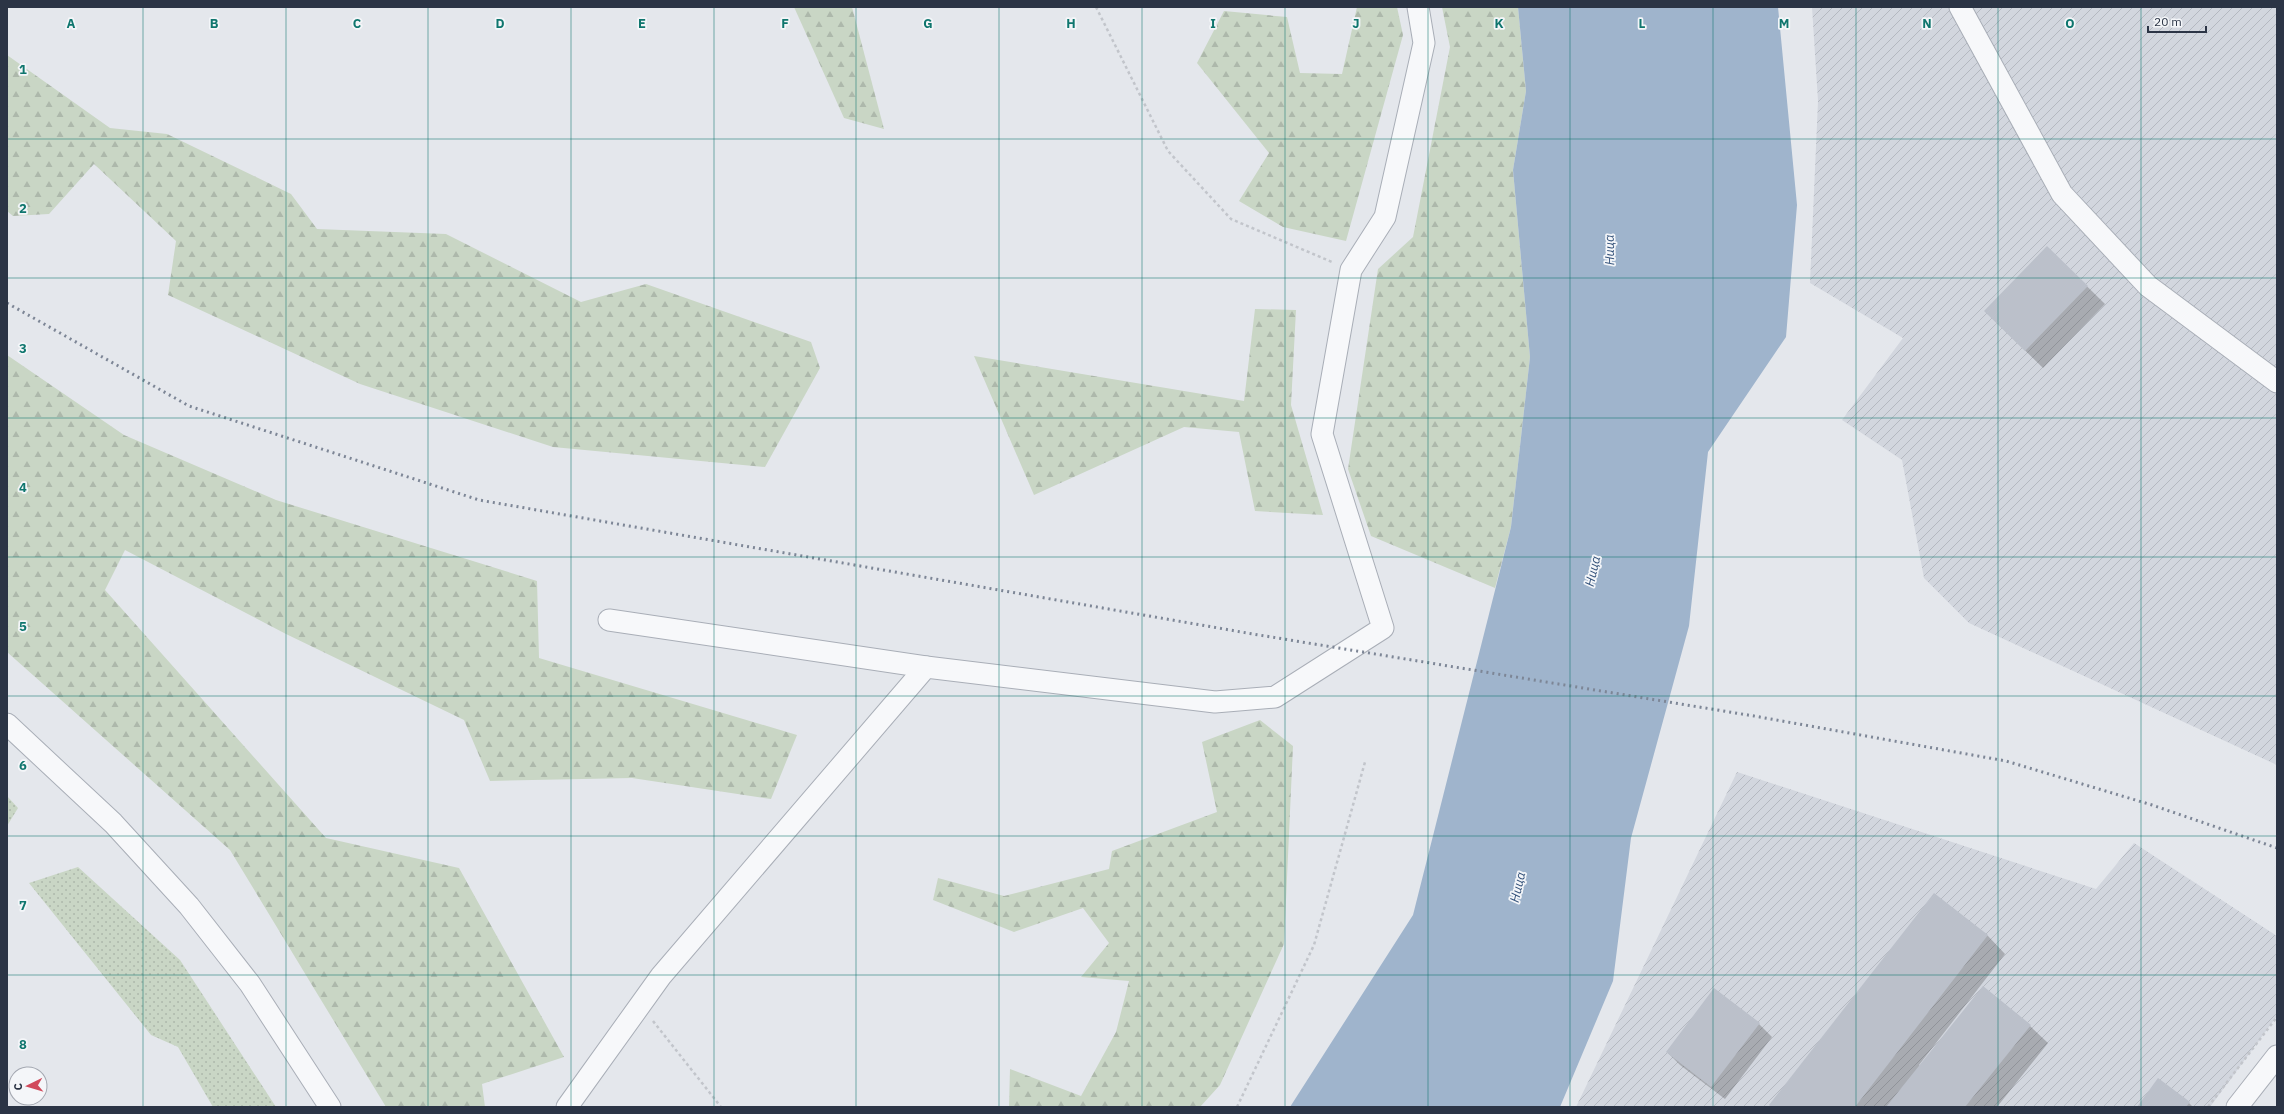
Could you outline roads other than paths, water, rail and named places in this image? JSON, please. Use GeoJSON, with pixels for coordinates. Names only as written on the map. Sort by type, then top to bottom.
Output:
{"type":"FeatureCollection","features":[{"type":"Feature","properties":{"kind":"street"},"geometry":{"type":"LineString","coordinates":[[609,620],[926,668],[1223,701],[1275,697],[1383,628],[1322,434],[1351,270],[1385,217],[1424,43],[1418,7]]}},
{"type":"Feature","properties":{"kind":"street"},"geometry":{"type":"LineString","coordinates":[[1960,7],[2062,194],[2148,286],[2277,382]]}},
{"type":"Feature","properties":{"kind":"street"},"geometry":{"type":"LineString","coordinates":[[568,1107],[661,976],[926,668]]}},
{"type":"Feature","properties":{"kind":"street"},"geometry":{"type":"LineString","coordinates":[[7,724],[25,738],[113,823],[189,906],[250,984],[330,1107]]}},
{"type":"Feature","properties":{"kind":"street"},"geometry":{"type":"LineString","coordinates":[[2237,1107],[2277,1056]]}},
{"type":"Feature","properties":{"kind":"water","name":"Ница"},"geometry":{"type":"Polygon","coordinates":[[[1518,7],[1778,7],[1797,205],[1786,337],[1708,452],[1689,626],[1631,838],[1613,981],[1560,1107],[1290,1107],[1413,915],[1511,527],[1530,357],[1513,170],[1526,91],[1518,7]]]}},
{"type":"Feature","properties":{"kind":"railway"},"geometry":{"type":"LineString","coordinates":[[7,303],[189,406],[479,500],[1253,634],[1754,716],[2006,761],[2152,805],[2277,848]]}}]}
